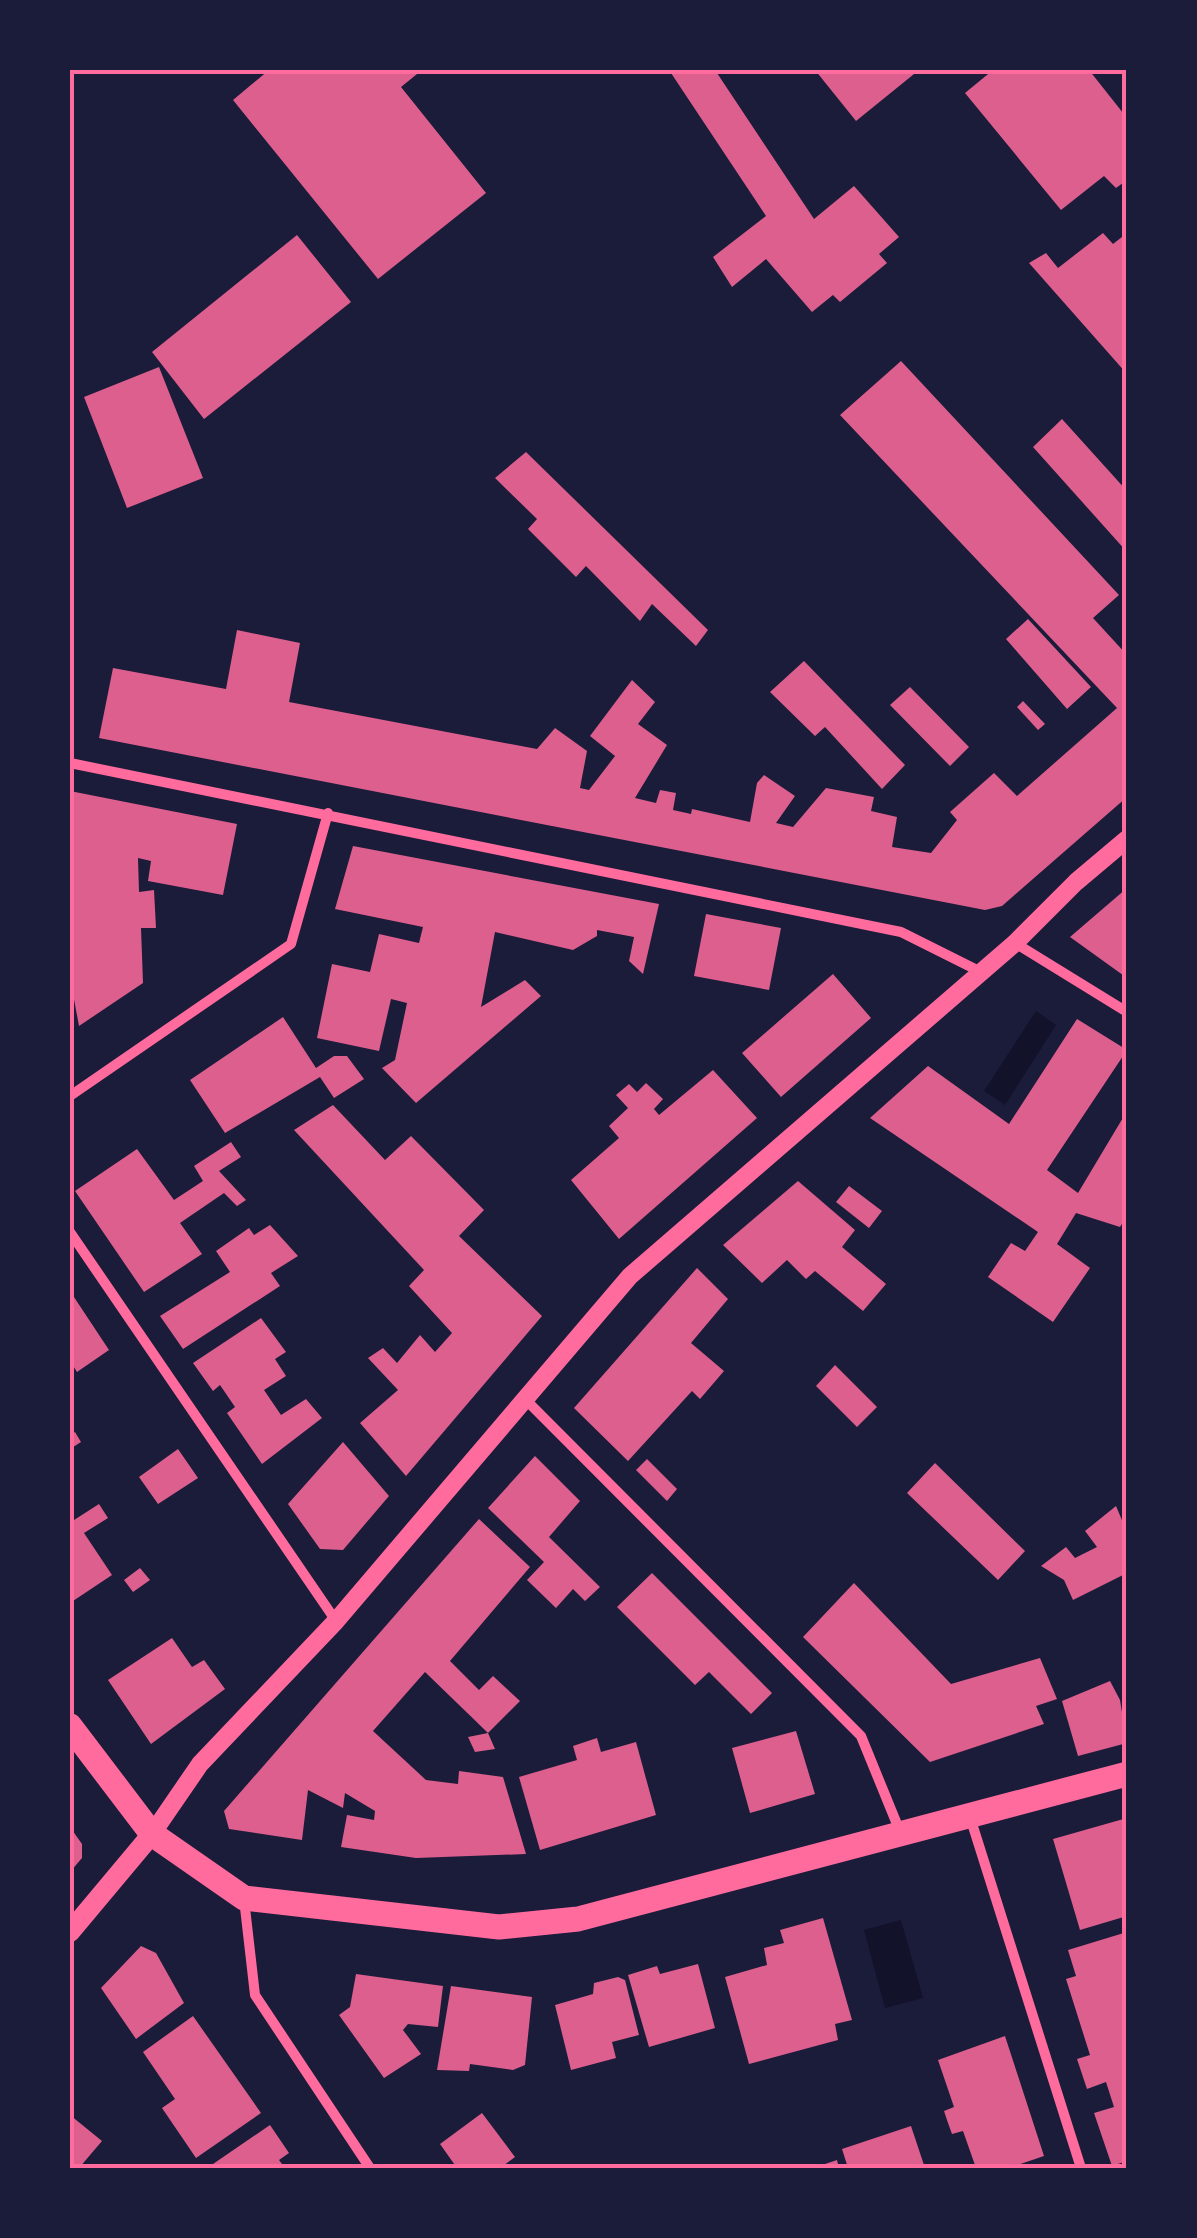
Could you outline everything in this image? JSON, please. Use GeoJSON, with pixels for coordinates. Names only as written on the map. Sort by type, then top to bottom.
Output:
{"type":"FeatureCollection","features":[{"type":"Feature","properties":{"kind":"main road"},"geometry":{"type":"LineString","coordinates":[[70,1726],[152,1834],[244,1898],[499,1927],[578,1919],[1127,1774]]}},
{"type":"Feature","properties":{"kind":"main road"},"geometry":{"type":"LineString","coordinates":[[70,1932],[152,1834]]}},
{"type":"Feature","properties":{"kind":"street"},"geometry":{"type":"LineString","coordinates":[[70,762],[902,932],[980,972]]}},
{"type":"Feature","properties":{"kind":"street"},"geometry":{"type":"LineString","coordinates":[[70,1096],[291,944],[328,813]]}},
{"type":"Feature","properties":{"kind":"street"},"geometry":{"type":"LineString","coordinates":[[152,1834],[200,1764],[336,1621],[630,1276],[1015,943],[1076,882],[1127,839]]}},
{"type":"Feature","properties":{"kind":"street"},"geometry":{"type":"LineString","coordinates":[[1015,943],[1127,1012]]}},
{"type":"Feature","properties":{"kind":"street"},"geometry":{"type":"LineString","coordinates":[[70,1232],[336,1621]]}},
{"type":"Feature","properties":{"kind":"street"},"geometry":{"type":"LineString","coordinates":[[526,1401],[861,1736],[902,1834]]}},
{"type":"Feature","properties":{"kind":"street"},"geometry":{"type":"LineString","coordinates":[[970,1817],[1081,2168]]}},
{"type":"Feature","properties":{"kind":"street"},"geometry":{"type":"LineString","coordinates":[[244,1898],[255,1995],[370,2168]]}},
{"type":"Feature","properties":{"kind":"shaded area"},"geometry":{"type":"Polygon","coordinates":[[[1036,1011],[1056,1025],[1005,1105],[984,1091],[1036,1011]]]}},
{"type":"Feature","properties":{"kind":"shaded area"},"geometry":{"type":"Polygon","coordinates":[[[901,1920],[923,1998],[885,2008],[864,1930],[901,1920]]]}},
{"type":"Feature","properties":{"kind":"building"},"geometry":{"type":"Polygon","coordinates":[[[269,70],[422,70],[401,87],[486,193],[378,279],[233,100],[269,70]]]}},
{"type":"Feature","properties":{"kind":"building"},"geometry":{"type":"Polygon","coordinates":[[[669,70],[715,70],[814,219],[854,186],[899,237],[879,254],[887,263],[840,302],[833,295],[812,312],[766,259],[732,287],[713,257],[766,216],[669,70]]]}},
{"type":"Feature","properties":{"kind":"building"},"geometry":{"type":"Polygon","coordinates":[[[815,70],[919,70],[856,121],[815,70]]]}},
{"type":"Feature","properties":{"kind":"building"},"geometry":{"type":"Polygon","coordinates":[[[993,70],[1089,70],[1127,118],[1127,180],[1116,188],[1104,176],[1061,210],[965,93],[993,70]]]}},
{"type":"Feature","properties":{"kind":"building"},"geometry":{"type":"Polygon","coordinates":[[[1103,233],[1113,244],[1127,233],[1127,325],[1123,328],[1127,334],[1127,374],[1029,263],[1046,253],[1058,268],[1103,233]]]}},
{"type":"Feature","properties":{"kind":"building"},"geometry":{"type":"Polygon","coordinates":[[[297,235],[351,302],[204,419],[152,352],[297,235]]]}},
{"type":"Feature","properties":{"kind":"building"},"geometry":{"type":"Polygon","coordinates":[[[901,361],[1119,595],[1093,618],[1127,655],[1127,797],[1002,906],[985,910],[99,738],[113,668],[226,689],[237,630],[300,643],[289,702],[537,749],[555,728],[587,751],[580,788],[589,790],[615,756],[590,736],[632,680],[655,702],[638,724],[667,745],[635,798],[656,803],[660,790],[676,793],[673,810],[691,814],[692,809],[750,822],[757,783],[764,775],[795,796],[776,823],[793,827],[826,788],[874,797],[871,811],[897,817],[892,847],[931,853],[957,820],[950,812],[994,773],[1017,796],[1117,708],[840,415],[901,361]]]}},
{"type":"Feature","properties":{"kind":"building"},"geometry":{"type":"Polygon","coordinates":[[[159,367],[203,478],[127,508],[84,397],[159,367]]]}},
{"type":"Feature","properties":{"kind":"building"},"geometry":{"type":"Polygon","coordinates":[[[1062,419],[1127,491],[1127,552],[1033,447],[1062,419]]]}},
{"type":"Feature","properties":{"kind":"building"},"geometry":{"type":"Polygon","coordinates":[[[526,452],[708,630],[696,646],[652,604],[640,621],[586,566],[576,577],[528,529],[537,519],[495,478],[526,452]]]}},
{"type":"Feature","properties":{"kind":"building"},"geometry":{"type":"Polygon","coordinates":[[[1028,619],[1091,687],[1067,709],[1006,639],[1028,619]]]}},
{"type":"Feature","properties":{"kind":"building"},"geometry":{"type":"Polygon","coordinates":[[[804,661],[905,765],[882,789],[825,727],[815,736],[770,692],[804,661]]]}},
{"type":"Feature","properties":{"kind":"building"},"geometry":{"type":"Polygon","coordinates":[[[910,687],[969,747],[950,766],[890,705],[910,687]]]}},
{"type":"Feature","properties":{"kind":"building"},"geometry":{"type":"Polygon","coordinates":[[[1023,701],[1045,724],[1038,730],[1017,707],[1023,701]]]}},
{"type":"Feature","properties":{"kind":"building"},"geometry":{"type":"Polygon","coordinates":[[[70,791],[237,824],[223,895],[148,881],[151,861],[138,858],[139,892],[154,890],[156,928],[141,928],[143,983],[79,1026],[70,978],[70,791]]]}},
{"type":"Feature","properties":{"kind":"building"},"geometry":{"type":"Polygon","coordinates":[[[353,846],[659,904],[643,974],[629,961],[634,937],[597,930],[597,936],[573,950],[495,932],[481,1007],[525,980],[541,996],[416,1103],[382,1068],[395,1060],[407,1003],[391,999],[379,1051],[317,1038],[332,964],[370,972],[379,934],[419,943],[423,927],[335,909],[353,846]]]}},
{"type":"Feature","properties":{"kind":"building"},"geometry":{"type":"Polygon","coordinates":[[[1127,888],[1127,978],[1070,937],[1127,888]]]}},
{"type":"Feature","properties":{"kind":"building"},"geometry":{"type":"Polygon","coordinates":[[[706,914],[781,928],[769,990],[694,976],[706,914]]]}},
{"type":"Feature","properties":{"kind":"building"},"geometry":{"type":"Polygon","coordinates":[[[833,974],[871,1018],[781,1097],[742,1053],[833,974]]]}},
{"type":"Feature","properties":{"kind":"building"},"geometry":{"type":"Polygon","coordinates":[[[283,1017],[316,1068],[334,1056],[347,1056],[364,1079],[334,1098],[320,1077],[225,1133],[190,1080],[283,1017]]]}},
{"type":"Feature","properties":{"kind":"building"},"geometry":{"type":"Polygon","coordinates":[[[1077,1019],[1127,1050],[1047,1170],[1078,1193],[1127,1111],[1127,1216],[1120,1227],[1076,1213],[1057,1244],[1090,1268],[1053,1322],[988,1277],[1011,1243],[1025,1251],[1038,1232],[870,1118],[928,1066],[1009,1124],[1077,1019]]]}},
{"type":"Feature","properties":{"kind":"building"},"geometry":{"type":"Polygon","coordinates":[[[713,1070],[757,1118],[619,1239],[571,1180],[619,1138],[609,1126],[628,1108],[616,1095],[629,1084],[637,1092],[646,1083],[663,1099],[654,1109],[659,1115],[713,1070]]]}},
{"type":"Feature","properties":{"kind":"building"},"geometry":{"type":"Polygon","coordinates":[[[333,1105],[385,1160],[411,1136],[484,1210],[459,1236],[542,1316],[406,1476],[360,1423],[398,1390],[368,1358],[383,1348],[397,1363],[420,1335],[435,1352],[452,1333],[409,1286],[424,1270],[294,1130],[333,1105]]]}},
{"type":"Feature","properties":{"kind":"building"},"geometry":{"type":"Polygon","coordinates":[[[231,1142],[241,1157],[219,1171],[246,1200],[237,1206],[224,1193],[180,1223],[202,1254],[144,1292],[75,1191],[137,1149],[174,1200],[203,1181],[194,1166],[231,1142]]]}},
{"type":"Feature","properties":{"kind":"building"},"geometry":{"type":"Polygon","coordinates":[[[798,1181],[855,1230],[842,1247],[886,1284],[863,1311],[815,1271],[806,1279],[787,1260],[762,1283],[723,1245],[798,1181]]]}},
{"type":"Feature","properties":{"kind":"building"},"geometry":{"type":"Polygon","coordinates":[[[849,1186],[882,1211],[869,1228],[836,1202],[849,1186]]]}},
{"type":"Feature","properties":{"kind":"building"},"geometry":{"type":"Polygon","coordinates":[[[270,1225],[298,1256],[271,1273],[280,1286],[183,1349],[160,1316],[230,1272],[216,1251],[249,1228],[254,1235],[270,1225]]]}},
{"type":"Feature","properties":{"kind":"building"},"geometry":{"type":"Polygon","coordinates":[[[697,1268],[728,1299],[691,1343],[724,1371],[700,1399],[692,1391],[628,1461],[574,1408],[697,1268]]]}},
{"type":"Feature","properties":{"kind":"building"},"geometry":{"type":"Polygon","coordinates":[[[70,1291],[109,1350],[77,1372],[70,1361],[70,1291]]]}},
{"type":"Feature","properties":{"kind":"building"},"geometry":{"type":"Polygon","coordinates":[[[261,1318],[286,1352],[275,1359],[286,1376],[264,1390],[281,1415],[306,1399],[322,1418],[262,1464],[227,1413],[235,1407],[220,1385],[213,1391],[193,1363],[261,1318]]]}},
{"type":"Feature","properties":{"kind":"building"},"geometry":{"type":"Polygon","coordinates":[[[835,1365],[877,1407],[857,1427],[816,1386],[835,1365]]]}},
{"type":"Feature","properties":{"kind":"building"},"geometry":{"type":"Polygon","coordinates":[[[75,1432],[81,1442],[70,1449],[70,1435],[75,1432]]]}},
{"type":"Feature","properties":{"kind":"building"},"geometry":{"type":"Polygon","coordinates":[[[343,1442],[389,1496],[343,1550],[320,1549],[288,1504],[343,1442]]]}},
{"type":"Feature","properties":{"kind":"building"},"geometry":{"type":"Polygon","coordinates":[[[178,1449],[198,1478],[158,1504],[139,1477],[178,1449]]]}},
{"type":"Feature","properties":{"kind":"building"},"geometry":{"type":"Polygon","coordinates":[[[535,1456],[580,1501],[549,1537],[600,1587],[585,1601],[573,1589],[556,1608],[527,1580],[544,1562],[488,1508],[535,1456]]]}},
{"type":"Feature","properties":{"kind":"building"},"geometry":{"type":"Polygon","coordinates":[[[647,1459],[677,1489],[667,1501],[636,1470],[647,1459]]]}},
{"type":"Feature","properties":{"kind":"building"},"geometry":{"type":"Polygon","coordinates":[[[935,1463],[1025,1551],[998,1580],[907,1493],[935,1463]]]}},
{"type":"Feature","properties":{"kind":"building"},"geometry":{"type":"Polygon","coordinates":[[[99,1504],[108,1518],[84,1533],[112,1575],[70,1603],[70,1514],[74,1520],[99,1504]]]}},
{"type":"Feature","properties":{"kind":"building"},"geometry":{"type":"Polygon","coordinates":[[[1116,1506],[1127,1532],[1127,1573],[1073,1600],[1064,1580],[1041,1566],[1066,1547],[1075,1558],[1097,1547],[1085,1531],[1116,1506]]]}},
{"type":"Feature","properties":{"kind":"building"},"geometry":{"type":"Polygon","coordinates":[[[479,1519],[530,1567],[450,1661],[479,1690],[493,1676],[520,1701],[488,1733],[425,1672],[373,1731],[426,1780],[458,1784],[459,1771],[503,1777],[526,1854],[416,1858],[341,1847],[347,1815],[374,1820],[375,1811],[345,1793],[343,1808],[308,1790],[302,1840],[229,1829],[224,1811],[479,1519]]]}},
{"type":"Feature","properties":{"kind":"building"},"geometry":{"type":"Polygon","coordinates":[[[140,1568],[150,1580],[133,1592],[124,1580],[140,1568]]]}},
{"type":"Feature","properties":{"kind":"building"},"geometry":{"type":"Polygon","coordinates":[[[652,1573],[772,1693],[751,1714],[709,1672],[695,1685],[617,1607],[652,1573]]]}},
{"type":"Feature","properties":{"kind":"building"},"geometry":{"type":"Polygon","coordinates":[[[854,1583],[951,1684],[1040,1658],[1057,1699],[1036,1706],[1044,1724],[930,1762],[803,1637],[854,1583]]]}},
{"type":"Feature","properties":{"kind":"building"},"geometry":{"type":"Polygon","coordinates":[[[172,1638],[192,1667],[204,1660],[225,1689],[151,1744],[108,1680],[172,1638]]]}},
{"type":"Feature","properties":{"kind":"building"},"geometry":{"type":"Polygon","coordinates":[[[1110,1681],[1120,1700],[1127,1743],[1078,1756],[1062,1701],[1110,1681]]]}},
{"type":"Feature","properties":{"kind":"building"},"geometry":{"type":"Polygon","coordinates":[[[796,1731],[815,1794],[750,1813],[732,1748],[796,1731]]]}},
{"type":"Feature","properties":{"kind":"building"},"geometry":{"type":"Polygon","coordinates":[[[488,1733],[495,1749],[475,1752],[468,1737],[488,1733]]]}},
{"type":"Feature","properties":{"kind":"building"},"geometry":{"type":"Polygon","coordinates":[[[597,1738],[601,1752],[636,1742],[656,1815],[540,1850],[519,1777],[577,1760],[573,1746],[597,1738]]]}},
{"type":"Feature","properties":{"kind":"building"},"geometry":{"type":"Polygon","coordinates":[[[1127,1818],[1127,1916],[1080,1930],[1053,1839],[1127,1818]]]}},
{"type":"Feature","properties":{"kind":"building"},"geometry":{"type":"Polygon","coordinates":[[[70,1827],[82,1844],[82,1858],[70,1872],[70,1827]]]}},
{"type":"Feature","properties":{"kind":"building"},"geometry":{"type":"Polygon","coordinates":[[[823,1918],[852,2020],[835,2024],[838,2040],[749,2064],[725,1977],[767,1965],[764,1948],[784,1943],[780,1930],[823,1918]]]}},
{"type":"Feature","properties":{"kind":"building"},"geometry":{"type":"Polygon","coordinates":[[[1127,1932],[1127,1952],[1123,1953],[1127,1968],[1127,2161],[1112,2166],[1094,2113],[1114,2107],[1106,2082],[1087,2089],[1077,2059],[1090,2055],[1066,1979],[1076,1976],[1068,1950],[1127,1932]]]}},
{"type":"Feature","properties":{"kind":"building"},"geometry":{"type":"Polygon","coordinates":[[[141,1946],[156,1953],[184,2003],[136,2039],[101,1988],[141,1946]]]}},
{"type":"Feature","properties":{"kind":"building"},"geometry":{"type":"Polygon","coordinates":[[[698,1964],[715,2028],[649,2047],[628,1975],[657,1966],[660,1974],[698,1964]]]}},
{"type":"Feature","properties":{"kind":"building"},"geometry":{"type":"Polygon","coordinates":[[[356,1974],[443,1986],[438,2027],[408,2024],[403,2030],[421,2054],[384,2078],[339,2015],[350,2007],[356,1974]]]}},
{"type":"Feature","properties":{"kind":"building"},"geometry":{"type":"Polygon","coordinates":[[[618,1977],[625,1980],[639,2035],[612,2042],[616,2058],[571,2070],[555,2005],[593,1994],[594,1983],[618,1977]]]}},
{"type":"Feature","properties":{"kind":"building"},"geometry":{"type":"Polygon","coordinates":[[[451,1986],[532,1997],[525,2065],[513,2070],[470,2064],[469,2071],[437,2070],[451,1986]]]}},
{"type":"Feature","properties":{"kind":"building"},"geometry":{"type":"Polygon","coordinates":[[[193,2016],[261,2113],[196,2158],[162,2108],[175,2099],[143,2052],[193,2016]]]}},
{"type":"Feature","properties":{"kind":"building"},"geometry":{"type":"Polygon","coordinates":[[[1005,2036],[1044,2156],[1009,2168],[976,2168],[963,2131],[952,2134],[948,2123],[944,2111],[954,2107],[938,2060],[1005,2036]]]}},
{"type":"Feature","properties":{"kind":"building"},"geometry":{"type":"Polygon","coordinates":[[[482,2113],[515,2157],[500,2168],[457,2168],[440,2144],[482,2113]]]}},
{"type":"Feature","properties":{"kind":"building"},"geometry":{"type":"Polygon","coordinates":[[[70,2115],[102,2141],[79,2168],[70,2168],[70,2115]]]}},
{"type":"Feature","properties":{"kind":"building"},"geometry":{"type":"Polygon","coordinates":[[[270,2125],[289,2153],[279,2160],[285,2168],[216,2168],[213,2164],[270,2125]]]}},
{"type":"Feature","properties":{"kind":"building"},"geometry":{"type":"Polygon","coordinates":[[[911,2126],[925,2168],[848,2168],[842,2149],[911,2126]]]}},
{"type":"Feature","properties":{"kind":"building"},"geometry":{"type":"Polygon","coordinates":[[[837,2160],[839,2168],[816,2168],[816,2167],[837,2160]]]}}]}
